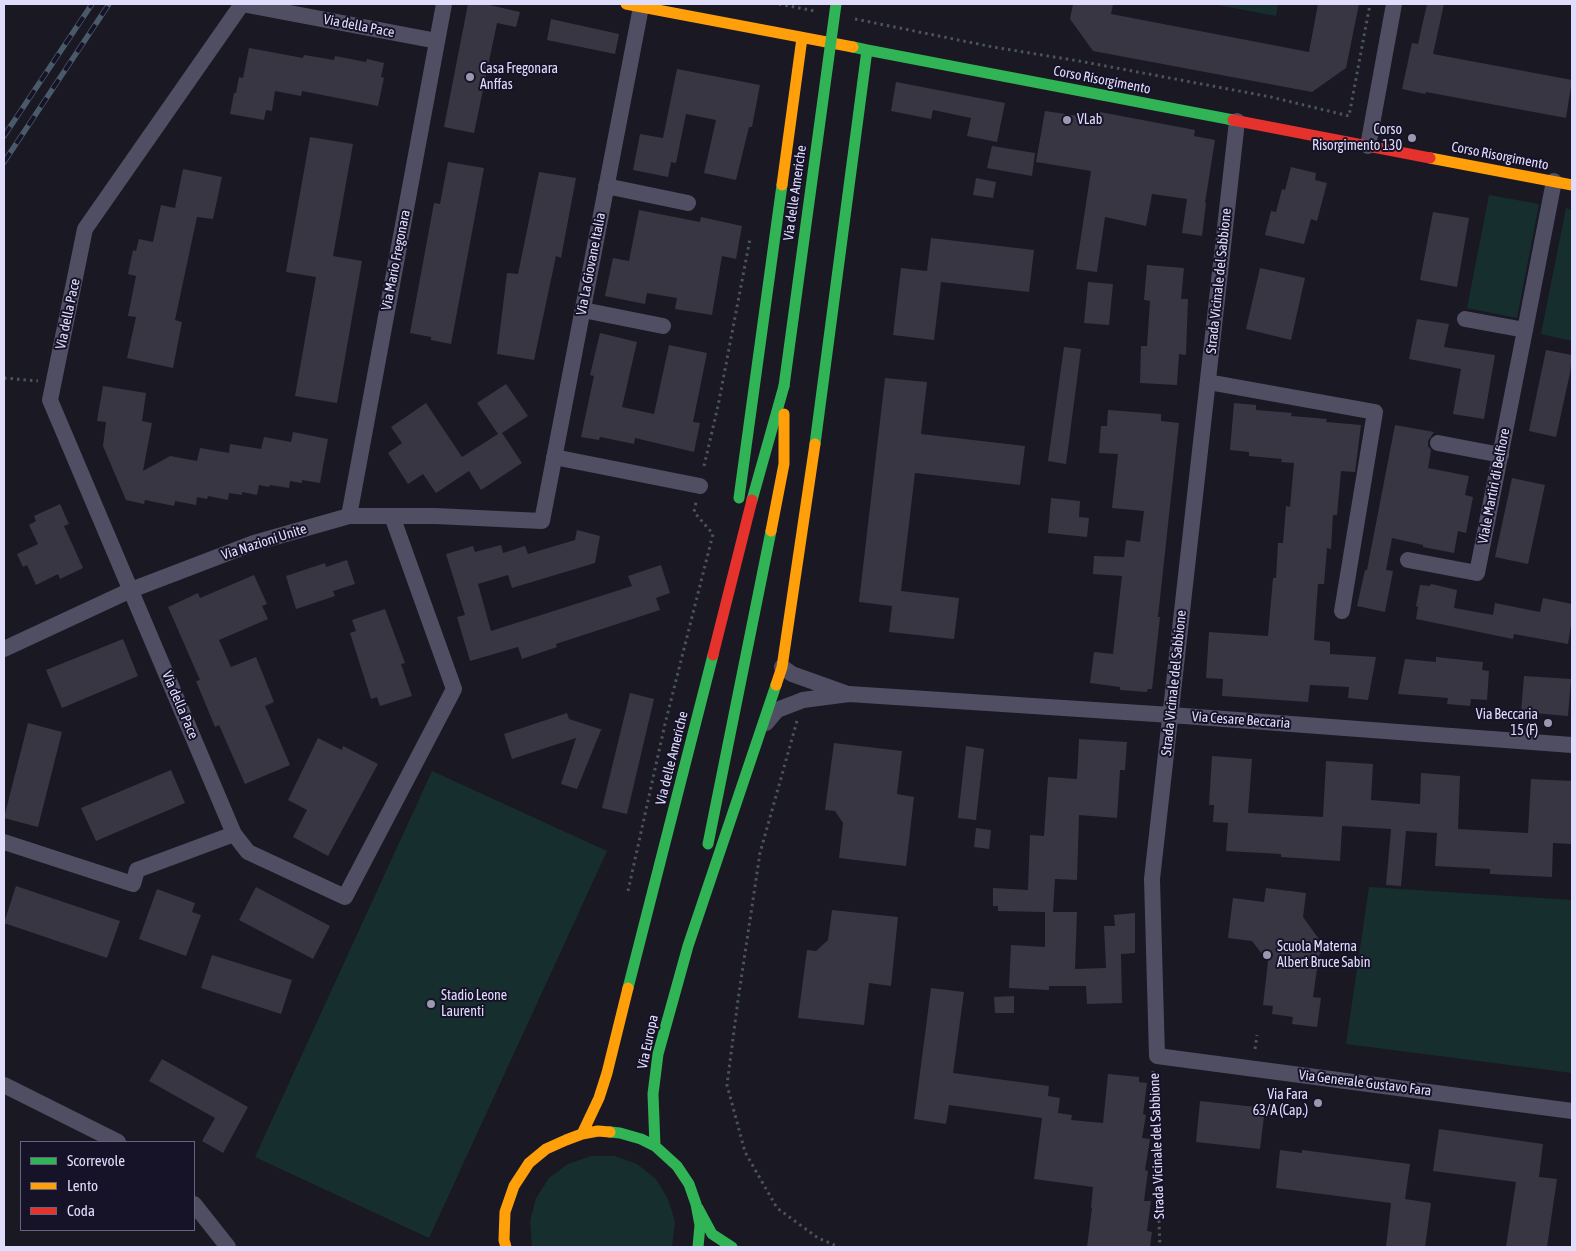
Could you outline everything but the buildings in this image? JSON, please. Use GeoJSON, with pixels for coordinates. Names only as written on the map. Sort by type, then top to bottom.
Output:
{"type":"FeatureCollection","features":[{"type":"Feature","properties":{"kind":"main road","name":"Via delle Americhe"},"geometry":{"type":"LineString","coordinates":[[688,946],[784,464],[784,386],[836,4]]}},
{"type":"Feature","properties":{"kind":"main road","name":"Corso Risorgimento"},"geometry":{"type":"LineString","coordinates":[[633,5],[1572,185]]}},
{"type":"Feature","properties":{"kind":"main road"},"geometry":{"type":"LineString","coordinates":[[721,627],[802,38]]}},
{"type":"Feature","properties":{"kind":"main road"},"geometry":{"type":"LineString","coordinates":[[688,946],[761,729],[777,663],[824,380],[867,50]]}},
{"type":"Feature","properties":{"kind":"main road","name":"Via delle Americhe"},"geometry":{"type":"LineString","coordinates":[[582,1134],[599,1098],[610,1064],[762,462],[784,386]]}},
{"type":"Feature","properties":{"kind":"main road"},"geometry":{"type":"LineString","coordinates":[[759,587],[762,640]]}},
{"type":"Feature","properties":{"kind":"main road","name":"Via Europa"},"geometry":{"type":"LineString","coordinates":[[655,1146],[653,1094],[658,1054],[688,946]]}},
{"type":"Feature","properties":{"kind":"main road"},"geometry":{"type":"LineString","coordinates":[[506,1247],[504,1240],[505,1212],[514,1186],[529,1163],[546,1149],[582,1134],[598,1131],[620,1133],[641,1139],[655,1146],[677,1166],[689,1184],[696,1204],[700,1225],[698,1247]]}},
{"type":"Feature","properties":{"kind":"main road"},"geometry":{"type":"LineString","coordinates":[[696,1204],[712,1234],[732,1247]]}},
{"type":"Feature","properties":{"kind":"street","name":"Via della Pace"},"geometry":{"type":"LineString","coordinates":[[392,516],[454,689],[345,897],[248,852],[234,834],[50,400],[85,229],[242,4],[437,41]]}},
{"type":"Feature","properties":{"kind":"street","name":"Via Mario Fregonara"},"geometry":{"type":"LineString","coordinates":[[349,516],[444,4]]}},
{"type":"Feature","properties":{"kind":"street"},"geometry":{"type":"LineString","coordinates":[[1368,146],[1394,4]]}},
{"type":"Feature","properties":{"kind":"street","name":"Via La Giovane Italia"},"geometry":{"type":"LineString","coordinates":[[542,521],[606,186],[633,5]]}},
{"type":"Feature","properties":{"kind":"street","name":"Strada Vicinale del Sabbione"},"geometry":{"type":"LineString","coordinates":[[1157,1056],[1152,879],[1237,121]]}},
{"type":"Feature","properties":{"kind":"street","name":"Viale Martiri di Belfiore"},"geometry":{"type":"LineString","coordinates":[[1408,560],[1477,573],[1554,181]]}},
{"type":"Feature","properties":{"kind":"street"},"geometry":{"type":"LineString","coordinates":[[606,186],[688,203]]}},
{"type":"Feature","properties":{"kind":"street"},"geometry":{"type":"LineString","coordinates":[[582,310],[663,326]]}},
{"type":"Feature","properties":{"kind":"street"},"geometry":{"type":"LineString","coordinates":[[1465,319],[1526,330]]}},
{"type":"Feature","properties":{"kind":"street"},"geometry":{"type":"LineString","coordinates":[[1208,382],[1375,412],[1342,611]]}},
{"type":"Feature","properties":{"kind":"street"},"geometry":{"type":"LineString","coordinates":[[1438,443],[1501,455]]}},
{"type":"Feature","properties":{"kind":"street"},"geometry":{"type":"LineString","coordinates":[[554,457],[699,491]]}},
{"type":"Feature","properties":{"kind":"street","name":"Via Nazioni Unite"},"geometry":{"type":"LineString","coordinates":[[4,648],[131,590],[254,543],[349,516],[434,516],[542,521]]}},
{"type":"Feature","properties":{"kind":"street","name":"Via Cesare Beccaria"},"geometry":{"type":"LineString","coordinates":[[777,663],[792,674],[849,694]]}},
{"type":"Feature","properties":{"kind":"street","name":"Via Cesare Beccaria"},"geometry":{"type":"LineString","coordinates":[[761,729],[777,710],[803,700],[849,694],[1171,715],[1572,745]]}},
{"type":"Feature","properties":{"kind":"street"},"geometry":{"type":"LineString","coordinates":[[4,842],[133,884],[137,870],[234,834]]}},
{"type":"Feature","properties":{"kind":"street","name":"Via Generale Gustavo Fara"},"geometry":{"type":"LineString","coordinates":[[1157,1056],[1572,1111]]}},
{"type":"Feature","properties":{"kind":"street"},"geometry":{"type":"LineString","coordinates":[[4,1085],[116,1141]]}},
{"type":"Feature","properties":{"kind":"street"},"geometry":{"type":"LineString","coordinates":[[195,1205],[228,1247]]}},
{"type":"Feature","properties":{"kind":"path","name":"Corso Risorgimento"},"geometry":{"type":"LineString","coordinates":[[848,17],[993,47],[1271,97],[1349,116],[1370,4]]}},
{"type":"Feature","properties":{"kind":"path"},"geometry":{"type":"LineString","coordinates":[[704,466],[718,406],[751,236]]}},
{"type":"Feature","properties":{"kind":"path"},"geometry":{"type":"LineString","coordinates":[[4,378],[54,382]]}},
{"type":"Feature","properties":{"kind":"path"},"geometry":{"type":"LineString","coordinates":[[627,898],[665,724],[687,644],[713,534],[694,512],[699,491]]}},
{"type":"Feature","properties":{"kind":"path"},"geometry":{"type":"LineString","coordinates":[[799,713],[760,853],[727,1085],[745,1152],[777,1208],[818,1238],[839,1247]]}},
{"type":"Feature","properties":{"kind":"path"},"geometry":{"type":"LineString","coordinates":[[1255,1049],[1257,1035]]}},
{"type":"Feature","properties":{"kind":"path","name":"Strada Vicinale del Sabbione"},"geometry":{"type":"LineString","coordinates":[[1157,1056],[1152,1075],[1160,1247]]}},
{"type":"Feature","properties":{"kind":"green space"},"geometry":{"type":"Polygon","coordinates":[[[1212,4],[1278,4],[1276,16],[1212,4]]]}},
{"type":"Feature","properties":{"kind":"green space"},"geometry":{"type":"Polygon","coordinates":[[[1489,195],[1539,204],[1517,318],[1467,308],[1489,195]]]}},
{"type":"Feature","properties":{"kind":"green space"},"geometry":{"type":"Polygon","coordinates":[[[1566,208],[1572,210],[1572,341],[1541,334],[1566,208]]]}},
{"type":"Feature","properties":{"kind":"green space","name":"Stadio Leone Laurenti"},"geometry":{"type":"Polygon","coordinates":[[[432,771],[607,851],[429,1238],[255,1157],[432,771]]]}},
{"type":"Feature","properties":{"kind":"green space"},"geometry":{"type":"Polygon","coordinates":[[[1369,887],[1572,900],[1572,1073],[1346,1044],[1369,887]]]}},
{"type":"Feature","properties":{"kind":"green space"},"geometry":{"type":"Polygon","coordinates":[[[591,1156],[614,1156],[637,1164],[656,1179],[668,1199],[675,1222],[672,1247],[532,1247],[530,1221],[536,1198],[549,1178],[568,1164],[591,1156]]]}},
{"type":"Feature","properties":{"kind":"railway"},"geometry":{"type":"LineString","coordinates":[[4,136],[92,4]]}},
{"type":"Feature","properties":{"kind":"railway"},"geometry":{"type":"LineString","coordinates":[[4,162],[109,4]]}},
{"type":"Feature","properties":{"kind":"traffic: fast"},"geometry":{"type":"LineString","coordinates":[[784,386],[836,4]]}},
{"type":"Feature","properties":{"kind":"traffic: fast"},"geometry":{"type":"LineString","coordinates":[[815,444],[867,50],[853,47]]}},
{"type":"Feature","properties":{"kind":"traffic: fast"},"geometry":{"type":"LineString","coordinates":[[867,50],[1233,120]]}},
{"type":"Feature","properties":{"kind":"traffic: fast"},"geometry":{"type":"LineString","coordinates":[[739,498],[782,185]]}},
{"type":"Feature","properties":{"kind":"traffic: fast"},"geometry":{"type":"LineString","coordinates":[[752,500],[784,386]]}},
{"type":"Feature","properties":{"kind":"traffic: fast"},"geometry":{"type":"LineString","coordinates":[[708,844],[771,531]]}},
{"type":"Feature","properties":{"kind":"traffic: fast"},"geometry":{"type":"LineString","coordinates":[[628,988],[713,655]]}},
{"type":"Feature","properties":{"kind":"traffic: fast"},"geometry":{"type":"LineString","coordinates":[[655,1146],[653,1094],[658,1054],[688,946],[776,685]]}},
{"type":"Feature","properties":{"kind":"traffic: fast"},"geometry":{"type":"LineString","coordinates":[[610,1132],[641,1139],[655,1146],[677,1166],[689,1184],[696,1204],[700,1225],[698,1247]]}},
{"type":"Feature","properties":{"kind":"traffic: fast"},"geometry":{"type":"LineString","coordinates":[[698,1208],[712,1234],[732,1247]]}},
{"type":"Feature","properties":{"kind":"traffic: slow"},"geometry":{"type":"LineString","coordinates":[[626,4],[853,47]]}},
{"type":"Feature","properties":{"kind":"traffic: slow"},"geometry":{"type":"LineString","coordinates":[[782,185],[802,38]]}},
{"type":"Feature","properties":{"kind":"traffic: slow"},"geometry":{"type":"LineString","coordinates":[[1430,158],[1572,185]]}},
{"type":"Feature","properties":{"kind":"traffic: slow"},"geometry":{"type":"LineString","coordinates":[[771,531],[784,464],[784,414]]}},
{"type":"Feature","properties":{"kind":"traffic: slow"},"geometry":{"type":"LineString","coordinates":[[776,685],[782,667],[815,444]]}},
{"type":"Feature","properties":{"kind":"traffic: slow"},"geometry":{"type":"LineString","coordinates":[[582,1134],[599,1098],[607,1073],[628,988]]}},
{"type":"Feature","properties":{"kind":"traffic: slow"},"geometry":{"type":"LineString","coordinates":[[506,1247],[504,1240],[505,1212],[514,1186],[529,1163],[546,1149],[566,1140],[598,1131],[610,1132]]}},
{"type":"Feature","properties":{"kind":"traffic: jam"},"geometry":{"type":"LineString","coordinates":[[1233,120],[1430,158]]}},
{"type":"Feature","properties":{"kind":"traffic: jam"},"geometry":{"type":"LineString","coordinates":[[713,655],[752,500]]}},
{"type":"Feature","properties":{"kind":"place","name":"Casa Fregonara Anffas"},"geometry":{"type":"Point","coordinates":[470,77]}},
{"type":"Feature","properties":{"kind":"place","name":"VLab"},"geometry":{"type":"Point","coordinates":[1067,120]}},
{"type":"Feature","properties":{"kind":"place","name":"Corso Risorgimento 130"},"geometry":{"type":"Point","coordinates":[1412,138]}},
{"type":"Feature","properties":{"kind":"place","name":"Via Beccaria 15 (F)"},"geometry":{"type":"Point","coordinates":[1548,723]}},
{"type":"Feature","properties":{"kind":"place","name":"Scuola Materna Albert Bruce Sabin"},"geometry":{"type":"Point","coordinates":[1267,955]}},
{"type":"Feature","properties":{"kind":"place","name":"Stadio Leone Laurenti"},"geometry":{"type":"Point","coordinates":[431,1004]}},
{"type":"Feature","properties":{"kind":"place","name":"Via Fara 63/A (Cap.)"},"geometry":{"type":"Point","coordinates":[1318,1103]}}]}
